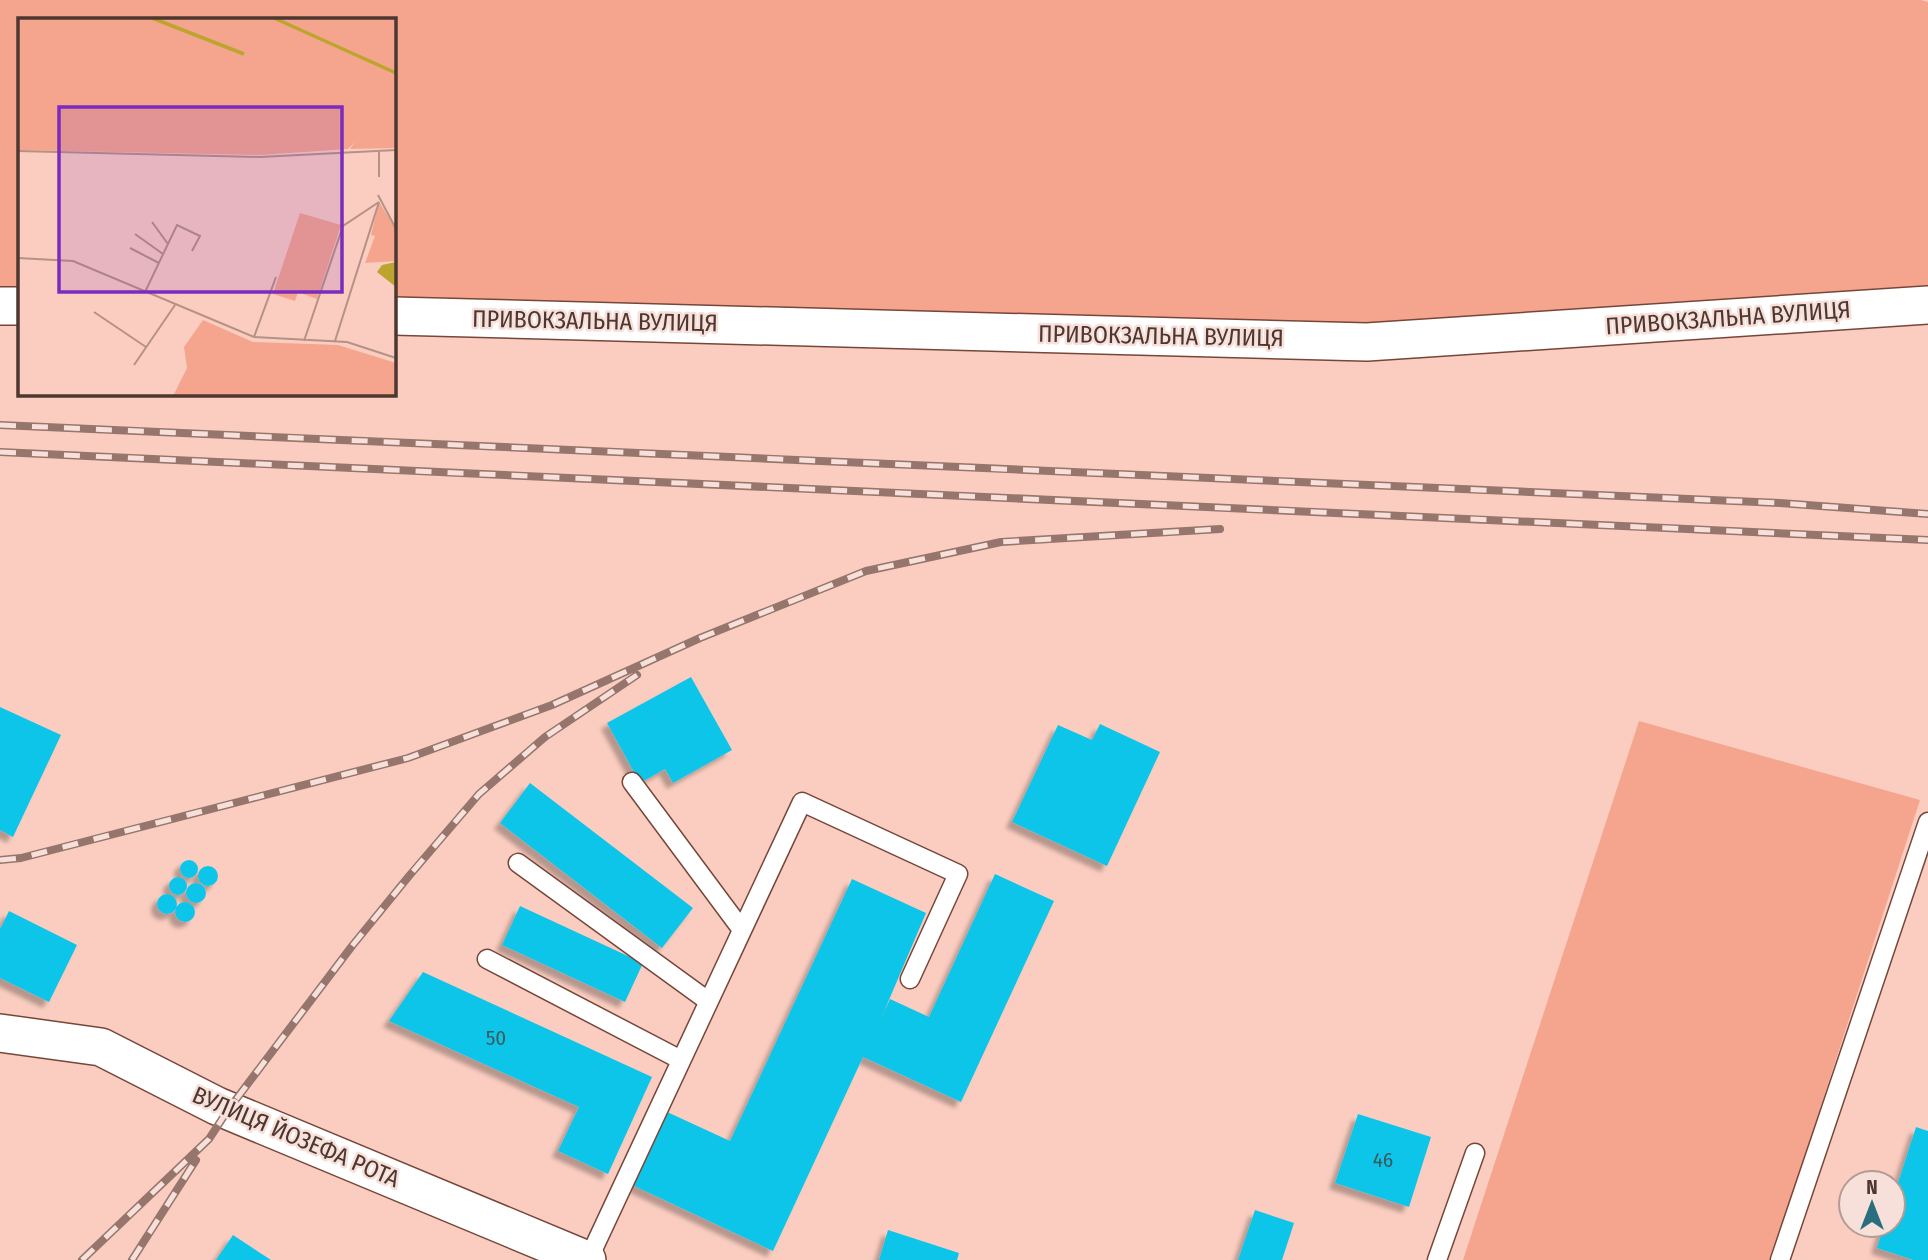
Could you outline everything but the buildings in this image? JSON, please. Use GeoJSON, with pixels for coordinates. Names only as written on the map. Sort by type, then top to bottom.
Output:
{"type":"FeatureCollection","features":[{"type":"Feature","properties":{"kind":"street","name":"ПРИВОКЗАЛЬНА ВУЛИЦЯ"},"geometry":{"type":"LineString","coordinates":[[396,316],[1367,342],[1928,305]]}},
{"type":"Feature","properties":{"kind":"street"},"geometry":{"type":"LineString","coordinates":[[0,306],[18,306]]}},
{"type":"Feature","properties":{"kind":"street","name":"ВУЛИЦЯ ЙОЗЕФА РОТА"},"geometry":{"type":"LineString","coordinates":[[0,1034],[101,1047],[216,1106],[588,1260]]}},
{"type":"Feature","properties":{"kind":"lane"},"geometry":{"type":"LineString","coordinates":[[632,782],[742,930]]}},
{"type":"Feature","properties":{"kind":"lane"},"geometry":{"type":"LineString","coordinates":[[588,1260],[802,802],[958,874],[910,979]]}},
{"type":"Feature","properties":{"kind":"lane"},"geometry":{"type":"LineString","coordinates":[[1780,1260],[1928,822]]}},
{"type":"Feature","properties":{"kind":"lane"},"geometry":{"type":"LineString","coordinates":[[518,863],[709,1001]]}},
{"type":"Feature","properties":{"kind":"lane"},"geometry":{"type":"LineString","coordinates":[[487,959],[681,1060]]}},
{"type":"Feature","properties":{"kind":"lane"},"geometry":{"type":"LineString","coordinates":[[1437,1260],[1475,1153]]}},
{"type":"Feature","properties":{"kind":"shaded area"},"geometry":{"type":"Polygon","coordinates":[[[0,0],[1928,2],[1928,291],[1367,329],[396,305],[396,18],[18,18],[18,296],[0,296],[0,0]]]}},
{"type":"Feature","properties":{"kind":"shaded area"},"geometry":{"type":"Polygon","coordinates":[[[1639,721],[1920,800],[1771,1260],[1463,1260],[1639,721]]]}},
{"type":"Feature","properties":{"kind":"railway"},"geometry":{"type":"LineString","coordinates":[[0,425],[1780,503],[1928,514]]}},
{"type":"Feature","properties":{"kind":"railway"},"geometry":{"type":"LineString","coordinates":[[0,452],[1928,540]]}},
{"type":"Feature","properties":{"kind":"railway"},"geometry":{"type":"LineString","coordinates":[[0,860],[21,858],[408,758],[552,705],[700,638],[866,571],[1001,542],[1220,529]]}},
{"type":"Feature","properties":{"kind":"railway"},"geometry":{"type":"LineString","coordinates":[[82,1260],[209,1139],[352,946],[479,794],[545,737],[637,675]]}},
{"type":"Feature","properties":{"kind":"railway"},"geometry":{"type":"LineString","coordinates":[[132,1260],[196,1160]]}}]}
